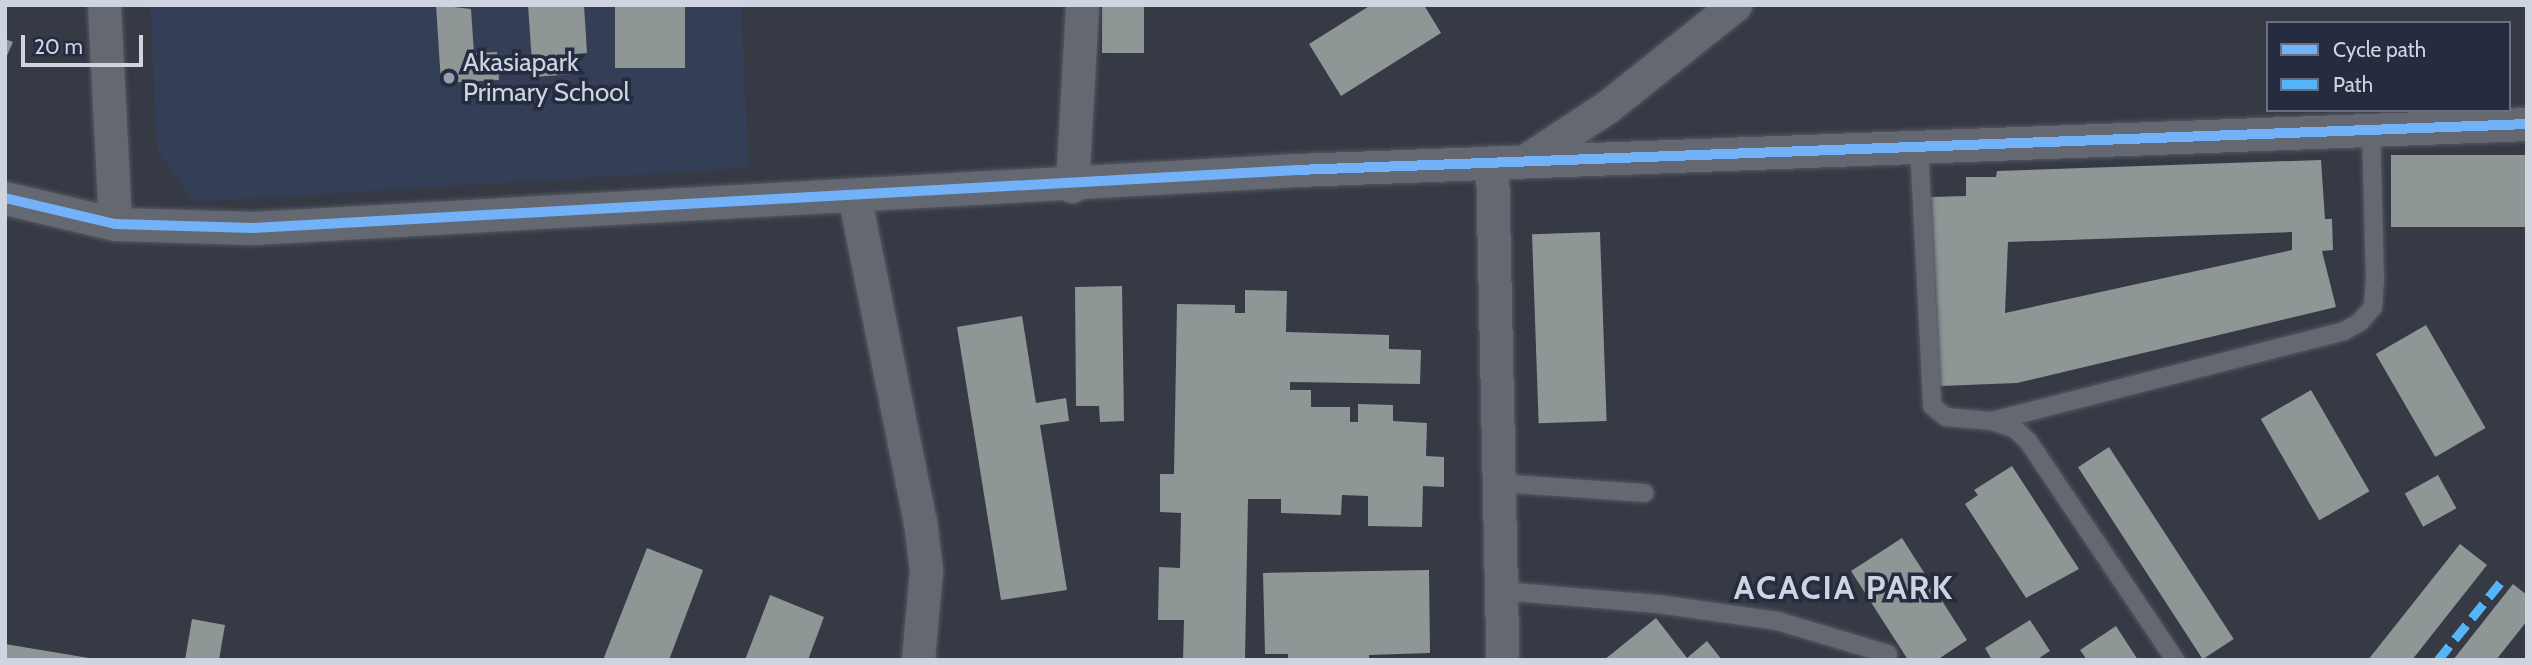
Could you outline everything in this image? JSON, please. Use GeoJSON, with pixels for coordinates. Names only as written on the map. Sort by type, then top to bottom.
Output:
{"type":"FeatureCollection","features":[{"type":"Feature","properties":{"kind":"street"},"geometry":{"type":"LineString","coordinates":[[104,5],[116,223]]}},
{"type":"Feature","properties":{"kind":"street"},"geometry":{"type":"LineString","coordinates":[[1072,186],[1082,5]]}},
{"type":"Feature","properties":{"kind":"street"},"geometry":{"type":"LineString","coordinates":[[1525,161],[1607,107],[1735,5]]}},
{"type":"Feature","properties":{"kind":"street"},"geometry":{"type":"LineString","coordinates":[[5,198],[116,223],[253,228],[1492,162],[2527,124]]}},
{"type":"Feature","properties":{"kind":"street"},"geometry":{"type":"LineString","coordinates":[[1492,162],[1502,660]]}},
{"type":"Feature","properties":{"kind":"street"},"geometry":{"type":"LineString","coordinates":[[854,195],[920,521],[926,570],[918,660]]}},
{"type":"Feature","properties":{"kind":"lane"},"geometry":{"type":"LineString","coordinates":[[1992,421],[2344,331],[2360,322],[2373,307],[2375,281],[2371,130]]}},
{"type":"Feature","properties":{"kind":"lane"},"geometry":{"type":"LineString","coordinates":[[1919,146],[1929,398],[1936,412],[1946,417],[1992,421],[2015,429],[2042,457],[2175,660]]}},
{"type":"Feature","properties":{"kind":"lane"},"geometry":{"type":"LineString","coordinates":[[1498,483],[1645,493]]}},
{"type":"Feature","properties":{"kind":"lane"},"geometry":{"type":"LineString","coordinates":[[1502,591],[1658,604],[1777,621],[1888,654]]}},
{"type":"Feature","properties":{"kind":"shaded area","name":"Akasiapark Primary School"},"geometry":{"type":"Polygon","coordinates":[[[150,5],[741,5],[749,168],[193,202],[157,150],[150,5]]]}},
{"type":"Feature","properties":{"kind":"building"},"geometry":{"type":"Polygon","coordinates":[[[436,5],[471,9],[474,53],[497,52],[499,80],[441,83],[436,5]]]}},
{"type":"Feature","properties":{"kind":"building"},"geometry":{"type":"Polygon","coordinates":[[[528,5],[584,5],[587,53],[574,54],[575,74],[533,77],[528,5]]]}},
{"type":"Feature","properties":{"kind":"building"},"geometry":{"type":"Polygon","coordinates":[[[615,5],[685,5],[685,68],[615,68],[615,5]]]}},
{"type":"Feature","properties":{"kind":"building"},"geometry":{"type":"Polygon","coordinates":[[[1102,5],[1144,5],[1144,53],[1102,53],[1102,5]]]}},
{"type":"Feature","properties":{"kind":"building"},"geometry":{"type":"Polygon","coordinates":[[[1371,5],[1424,5],[1441,33],[1341,96],[1309,44],[1371,5]]]}},
{"type":"Feature","properties":{"kind":"building"},"geometry":{"type":"Polygon","coordinates":[[[5,39],[13,42],[5,60],[5,39]]]}},
{"type":"Feature","properties":{"kind":"building"},"geometry":{"type":"Polygon","coordinates":[[[2391,155],[2527,155],[2527,227],[2391,227],[2391,155]]]}},
{"type":"Feature","properties":{"kind":"building"},"geometry":{"type":"Polygon","coordinates":[[[2321,160],[2325,219],[2332,219],[2333,250],[2322,251],[2336,307],[2017,383],[1940,386],[1931,197],[1966,196],[1966,177],[1996,177],[1997,171],[2321,160]],[[2292,232],[2008,242],[2005,313],[2292,250],[2292,232]]]}},
{"type":"Feature","properties":{"kind":"building"},"geometry":{"type":"Polygon","coordinates":[[[1600,232],[1607,421],[1539,423],[1532,234],[1600,232]]]}},
{"type":"Feature","properties":{"kind":"building"},"geometry":{"type":"Polygon","coordinates":[[[1122,286],[1124,421],[1100,422],[1099,406],[1076,406],[1075,287],[1122,286]]]}},
{"type":"Feature","properties":{"kind":"building"},"geometry":{"type":"Polygon","coordinates":[[[1245,290],[1287,291],[1286,332],[1389,335],[1389,349],[1421,350],[1420,384],[1290,382],[1290,390],[1311,390],[1311,407],[1350,407],[1350,422],[1358,422],[1358,404],[1393,405],[1393,421],[1427,423],[1426,456],[1444,457],[1444,487],[1423,486],[1422,527],[1368,526],[1368,496],[1342,495],[1341,515],[1281,513],[1281,499],[1248,499],[1245,660],[1183,660],[1184,620],[1158,620],[1159,567],[1180,568],[1181,513],[1160,512],[1160,474],[1174,474],[1177,304],[1235,305],[1235,313],[1245,313],[1245,290]]]}},
{"type":"Feature","properties":{"kind":"building"},"geometry":{"type":"Polygon","coordinates":[[[1022,316],[1036,403],[1066,398],[1069,421],[1040,425],[1067,590],[1001,600],[957,327],[1022,316]]]}},
{"type":"Feature","properties":{"kind":"building"},"geometry":{"type":"Polygon","coordinates":[[[2426,325],[2486,428],[2435,457],[2376,354],[2426,325]]]}},
{"type":"Feature","properties":{"kind":"building"},"geometry":{"type":"Polygon","coordinates":[[[2311,390],[2370,491],[2319,520],[2261,419],[2311,390]]]}},
{"type":"Feature","properties":{"kind":"building"},"geometry":{"type":"Polygon","coordinates":[[[2109,447],[2234,639],[2203,659],[2078,467],[2109,447]]]}},
{"type":"Feature","properties":{"kind":"building"},"geometry":{"type":"Polygon","coordinates":[[[2012,466],[2079,569],[2026,598],[1965,504],[1978,495],[1974,490],[2012,466]]]}},
{"type":"Feature","properties":{"kind":"building"},"geometry":{"type":"Polygon","coordinates":[[[2438,475],[2456,508],[2423,527],[2405,493],[2438,475]]]}},
{"type":"Feature","properties":{"kind":"building"},"geometry":{"type":"Polygon","coordinates":[[[1902,538],[1967,640],[1937,660],[1908,660],[1851,571],[1902,538]]]}},
{"type":"Feature","properties":{"kind":"building"},"geometry":{"type":"Polygon","coordinates":[[[2460,544],[2487,565],[2412,660],[2368,660],[2460,544]]]}},
{"type":"Feature","properties":{"kind":"building"},"geometry":{"type":"Polygon","coordinates":[[[647,548],[703,570],[669,660],[603,660],[647,548]]]}},
{"type":"Feature","properties":{"kind":"building"},"geometry":{"type":"Polygon","coordinates":[[[1429,570],[1430,653],[1369,655],[1369,660],[1288,660],[1288,654],[1265,654],[1263,573],[1429,570]]]}},
{"type":"Feature","properties":{"kind":"building"},"geometry":{"type":"Polygon","coordinates":[[[2513,584],[2527,595],[2527,621],[2496,660],[2453,660],[2513,584]]]}},
{"type":"Feature","properties":{"kind":"building"},"geometry":{"type":"Polygon","coordinates":[[[770,595],[824,617],[808,660],[745,660],[770,595]]]}},
{"type":"Feature","properties":{"kind":"building"},"geometry":{"type":"Polygon","coordinates":[[[1656,618],[1687,658],[1707,641],[1722,660],[1604,660],[1656,618]]]}},
{"type":"Feature","properties":{"kind":"building"},"geometry":{"type":"Polygon","coordinates":[[[192,619],[225,625],[219,660],[185,660],[192,619]]]}},
{"type":"Feature","properties":{"kind":"building"},"geometry":{"type":"Polygon","coordinates":[[[2030,620],[2050,651],[2036,660],[1992,660],[1985,648],[2030,620]]]}},
{"type":"Feature","properties":{"kind":"building"},"geometry":{"type":"Polygon","coordinates":[[[2116,626],[2138,660],[2087,660],[2080,650],[2116,626]]]}},
{"type":"Feature","properties":{"kind":"building"},"geometry":{"type":"Polygon","coordinates":[[[5,644],[89,658],[89,660],[5,660],[5,644]]]}},
{"type":"Feature","properties":{"kind":"marked path"},"geometry":{"type":"LineString","coordinates":[[2438,660],[2501,582]]}},
{"type":"Feature","properties":{"kind":"cycle path"},"geometry":{"type":"LineString","coordinates":[[5,198],[115,224],[253,228],[1297,170],[2527,124]]}},
{"type":"Feature","properties":{"kind":"place","name":"Akasiapark Primary School"},"geometry":{"type":"Point","coordinates":[449,78]}},
{"type":"Feature","properties":{"kind":"district","name":"ACACIA PARK"},"geometry":{"type":"Point","coordinates":[1844,588]}}]}
